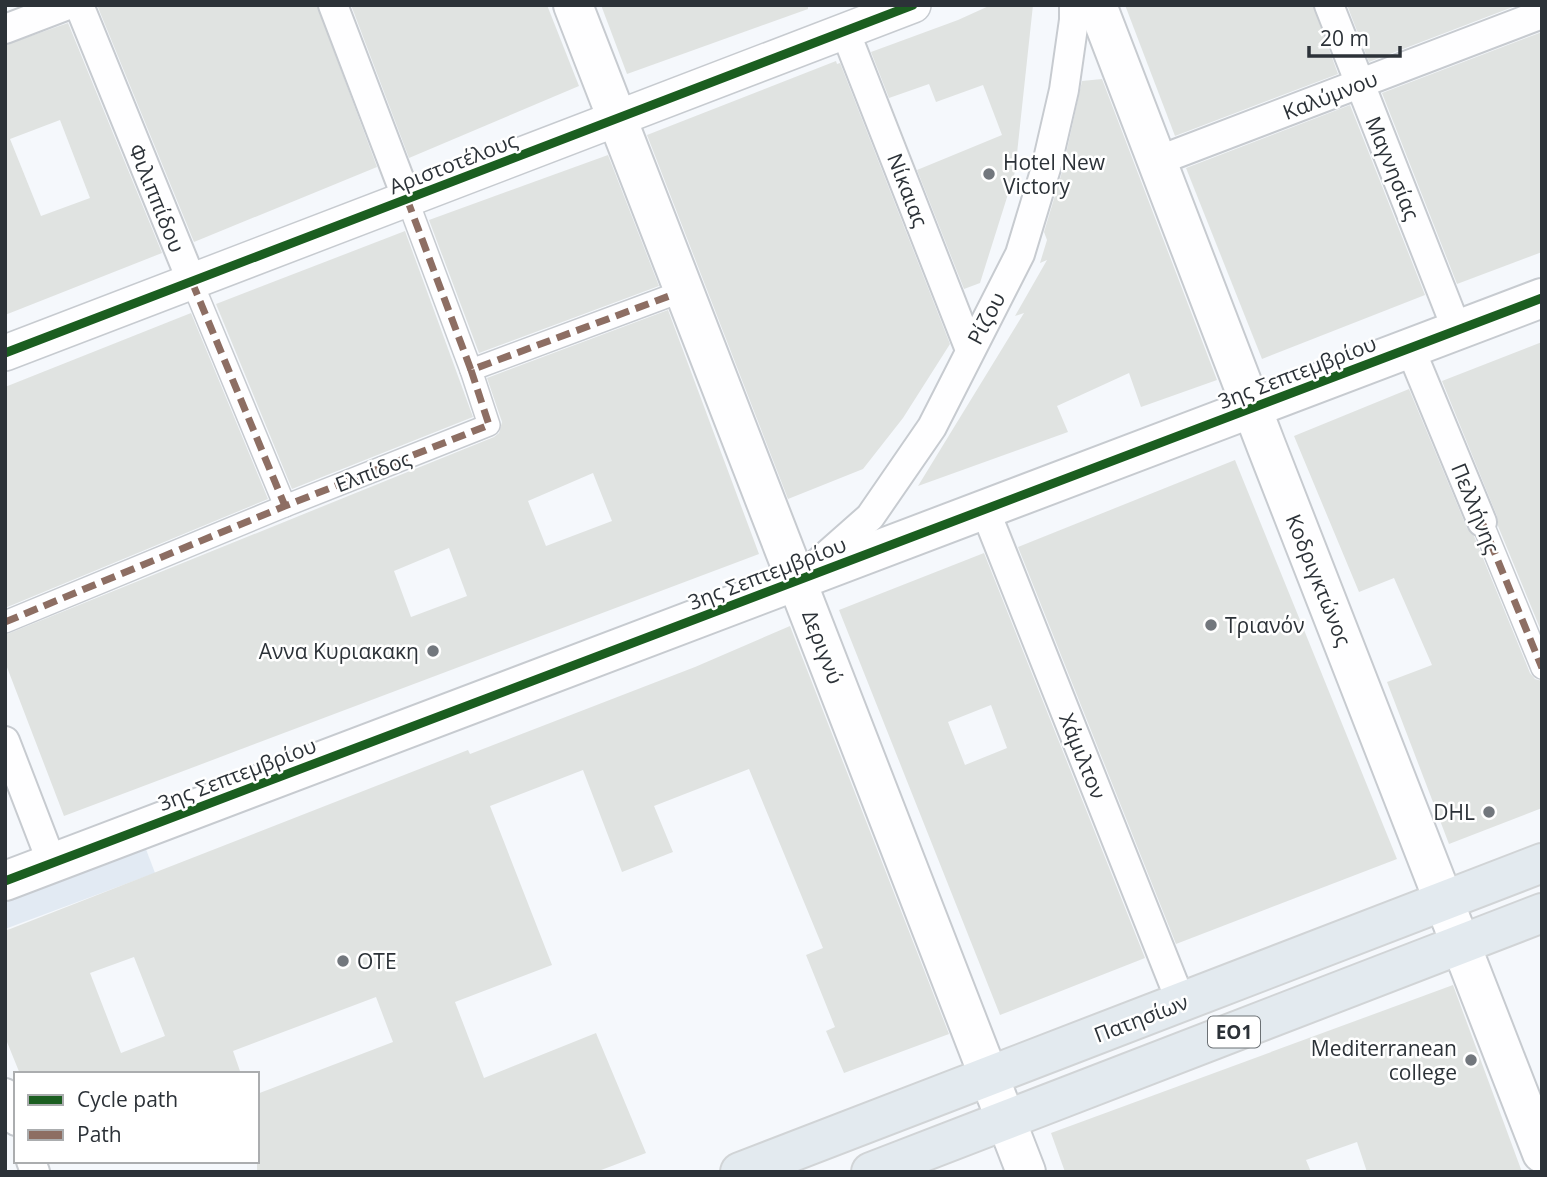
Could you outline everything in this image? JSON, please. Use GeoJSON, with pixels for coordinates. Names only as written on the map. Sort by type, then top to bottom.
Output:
{"type":"FeatureCollection","features":[{"type":"Feature","properties":{"kind":"main road","name":"Δεριγνύ"},"geometry":{"type":"LineString","coordinates":[[573,5],[1026,1172]]}},
{"type":"Feature","properties":{"kind":"main road","name":"Κοδριγκτώνος"},"geometry":{"type":"LineString","coordinates":[[1097,5],[1251,409],[1542,1153]]}},
{"type":"Feature","properties":{"kind":"main road","name":"3ης Σεπτεμβρίου"},"geometry":{"type":"LineString","coordinates":[[5,881],[1542,298]]}},
{"type":"Feature","properties":{"kind":"main road","name":"Πατησίων"},"geometry":{"type":"LineString","coordinates":[[740,1172],[1542,863]]}},
{"type":"Feature","properties":{"kind":"main road","name":"ΕΟ1"},"geometry":{"type":"LineString","coordinates":[[871,1172],[1542,913]]}},
{"type":"Feature","properties":{"kind":"street"},"geometry":{"type":"LineString","coordinates":[[5,29],[68,5]]}},
{"type":"Feature","properties":{"kind":"street","name":"Φιλιππίδου"},"geometry":{"type":"LineString","coordinates":[[79,5],[285,506]]}},
{"type":"Feature","properties":{"kind":"street"},"geometry":{"type":"LineString","coordinates":[[333,5],[471,370],[672,295]]}},
{"type":"Feature","properties":{"kind":"street","name":"Αριστοτέλους"},"geometry":{"type":"LineString","coordinates":[[5,353],[913,5]]}},
{"type":"Feature","properties":{"kind":"street","name":"Ρίζου"},"geometry":{"type":"LineString","coordinates":[[797,581],[870,517],[932,427],[1020,254],[1046,169],[1064,90],[1074,5]]}},
{"type":"Feature","properties":{"kind":"street","name":"Μαγνησίας"},"geometry":{"type":"LineString","coordinates":[[1329,5],[1457,330]]}},
{"type":"Feature","properties":{"kind":"street","name":"Καλύμνου"},"geometry":{"type":"LineString","coordinates":[[1157,161],[1542,14]]}},
{"type":"Feature","properties":{"kind":"street","name":"Νίκαιας"},"geometry":{"type":"LineString","coordinates":[[845,31],[970,350]]}},
{"type":"Feature","properties":{"kind":"street","name":"Πελλήνης"},"geometry":{"type":"LineString","coordinates":[[1410,348],[1542,668]]}},
{"type":"Feature","properties":{"kind":"street","name":"Ελπίδος"},"geometry":{"type":"LineString","coordinates":[[5,622],[489,425],[471,370]]}},
{"type":"Feature","properties":{"kind":"street","name":"Χάμιλτον"},"geometry":{"type":"LineString","coordinates":[[985,510],[1181,1002]]}},
{"type":"Feature","properties":{"kind":"street"},"geometry":{"type":"LineString","coordinates":[[5,741],[52,863]]}},
{"type":"Feature","properties":{"kind":"street"},"geometry":{"type":"LineString","coordinates":[[5,1093],[14,1116]]}},
{"type":"Feature","properties":{"kind":"shaded area"},"geometry":{"type":"Polygon","coordinates":[[[135,820],[155,873],[5,929],[5,868],[135,820]]]}},
{"type":"Feature","properties":{"kind":"building"},"geometry":{"type":"Polygon","coordinates":[[[97,5],[317,5],[377,167],[194,242],[97,5]]]}},
{"type":"Feature","properties":{"kind":"building"},"geometry":{"type":"Polygon","coordinates":[[[351,5],[547,5],[579,86],[409,158],[351,5]]]}},
{"type":"Feature","properties":{"kind":"building"},"geometry":{"type":"Polygon","coordinates":[[[601,5],[808,5],[808,9],[627,74],[601,5]]]}},
{"type":"Feature","properties":{"kind":"building"},"geometry":{"type":"Polygon","coordinates":[[[991,5],[1033,5],[1015,172],[980,283],[964,289],[917,170],[1002,135],[983,85],[936,102],[929,84],[889,98],[871,52],[991,5]]]}},
{"type":"Feature","properties":{"kind":"building"},"geometry":{"type":"Polygon","coordinates":[[[1125,5],[1313,5],[1338,74],[1175,136],[1125,5]]]}},
{"type":"Feature","properties":{"kind":"building"},"geometry":{"type":"Polygon","coordinates":[[[1347,5],[1518,5],[1369,62],[1347,5]]]}},
{"type":"Feature","properties":{"kind":"building"},"geometry":{"type":"Polygon","coordinates":[[[68,23],[162,253],[5,315],[5,45],[68,23]],[[60,120],[10,139],[41,216],[90,198],[60,120]]]}},
{"type":"Feature","properties":{"kind":"building"},"geometry":{"type":"Polygon","coordinates":[[[1542,32],[1542,252],[1457,284],[1382,93],[1542,32]]]}},
{"type":"Feature","properties":{"kind":"building"},"geometry":{"type":"Polygon","coordinates":[[[836,61],[837,64],[840,63],[950,344],[903,418],[863,469],[788,499],[647,135],[836,61]]]}},
{"type":"Feature","properties":{"kind":"building"},"geometry":{"type":"Polygon","coordinates":[[[1102,79],[1217,380],[1141,407],[1129,373],[1057,406],[1068,432],[918,486],[1024,313],[1015,316],[1047,260],[1040,263],[1047,240],[1044,232],[1062,172],[1082,81],[1102,79]]]}},
{"type":"Feature","properties":{"kind":"building"},"geometry":{"type":"Polygon","coordinates":[[[1350,105],[1425,295],[1262,359],[1186,168],[1350,105]]]}},
{"type":"Feature","properties":{"kind":"building"},"geometry":{"type":"Polygon","coordinates":[[[608,155],[659,286],[479,353],[429,220],[608,155]]]}},
{"type":"Feature","properties":{"kind":"building"},"geometry":{"type":"Polygon","coordinates":[[[405,231],[473,417],[292,489],[216,304],[405,231]]]}},
{"type":"Feature","properties":{"kind":"building"},"geometry":{"type":"Polygon","coordinates":[[[668,310],[759,554],[64,816],[5,662],[5,635],[494,437],[499,433],[502,422],[487,378],[668,310]],[[593,473],[528,501],[546,546],[612,521],[593,473]],[[449,548],[394,571],[411,617],[467,596],[449,548]]]}},
{"type":"Feature","properties":{"kind":"building"},"geometry":{"type":"Polygon","coordinates":[[[191,313],[268,499],[5,608],[5,387],[191,313]]]}},
{"type":"Feature","properties":{"kind":"building"},"geometry":{"type":"Polygon","coordinates":[[[1542,342],[1542,633],[1442,381],[1542,342]]]}},
{"type":"Feature","properties":{"kind":"building"},"geometry":{"type":"Polygon","coordinates":[[[1409,389],[1467,528],[1474,536],[1530,673],[1535,679],[1542,681],[1542,808],[1449,844],[1387,682],[1432,665],[1394,578],[1359,592],[1294,436],[1409,389]]]}},
{"type":"Feature","properties":{"kind":"building"},"geometry":{"type":"Polygon","coordinates":[[[1235,460],[1397,859],[1176,944],[1018,547],[1235,460]]]}},
{"type":"Feature","properties":{"kind":"building"},"geometry":{"type":"Polygon","coordinates":[[[984,553],[1145,958],[1000,1015],[839,610],[984,553]],[[991,705],[948,722],[965,765],[1007,748],[991,705]]]}},
{"type":"Feature","properties":{"kind":"building"},"geometry":{"type":"Polygon","coordinates":[[[790,626],[949,1034],[844,1073],[826,1031],[835,1027],[806,955],[823,948],[749,769],[654,806],[673,852],[622,872],[583,770],[490,806],[552,965],[455,1002],[484,1078],[596,1033],[646,1153],[596,1172],[257,1172],[259,1093],[393,1042],[376,997],[233,1051],[240,1072],[19,1072],[5,1037],[5,931],[468,750],[470,754],[695,667],[790,626]],[[134,957],[90,973],[121,1053],[165,1036],[134,957]]]}},
{"type":"Feature","properties":{"kind":"building"},"geometry":{"type":"Polygon","coordinates":[[[1453,985],[1522,1172],[1367,1172],[1357,1142],[1306,1160],[1311,1172],[1065,1172],[1051,1133],[1453,985]]]}},
{"type":"Feature","properties":{"kind":"marked path"},"geometry":{"type":"LineString","coordinates":[[407,199],[471,370]]}},
{"type":"Feature","properties":{"kind":"marked path"},"geometry":{"type":"LineString","coordinates":[[192,282],[285,506]]}},
{"type":"Feature","properties":{"kind":"marked path"},"geometry":{"type":"LineString","coordinates":[[5,622],[489,425],[471,370],[672,295]]}},
{"type":"Feature","properties":{"kind":"marked path"},"geometry":{"type":"LineString","coordinates":[[1482,522],[1542,668]]}},
{"type":"Feature","properties":{"kind":"cycle path"},"geometry":{"type":"LineString","coordinates":[[5,353],[913,5]]}},
{"type":"Feature","properties":{"kind":"cycle path"},"geometry":{"type":"LineString","coordinates":[[5,881],[1542,298]]}},
{"type":"Feature","properties":{"kind":"place","name":"Hotel New Victory"},"geometry":{"type":"Point","coordinates":[989,174]}},
{"type":"Feature","properties":{"kind":"place","name":"Τριανόν"},"geometry":{"type":"Point","coordinates":[1211,625]}},
{"type":"Feature","properties":{"kind":"place","name":"Αννα Κυριακακη"},"geometry":{"type":"Point","coordinates":[433,651]}},
{"type":"Feature","properties":{"kind":"place","name":"DHL"},"geometry":{"type":"Point","coordinates":[1489,812]}},
{"type":"Feature","properties":{"kind":"place","name":"ΟΤΕ"},"geometry":{"type":"Point","coordinates":[343,961]}},
{"type":"Feature","properties":{"kind":"place","name":"Mediterranean college"},"geometry":{"type":"Point","coordinates":[1471,1060]}}]}
